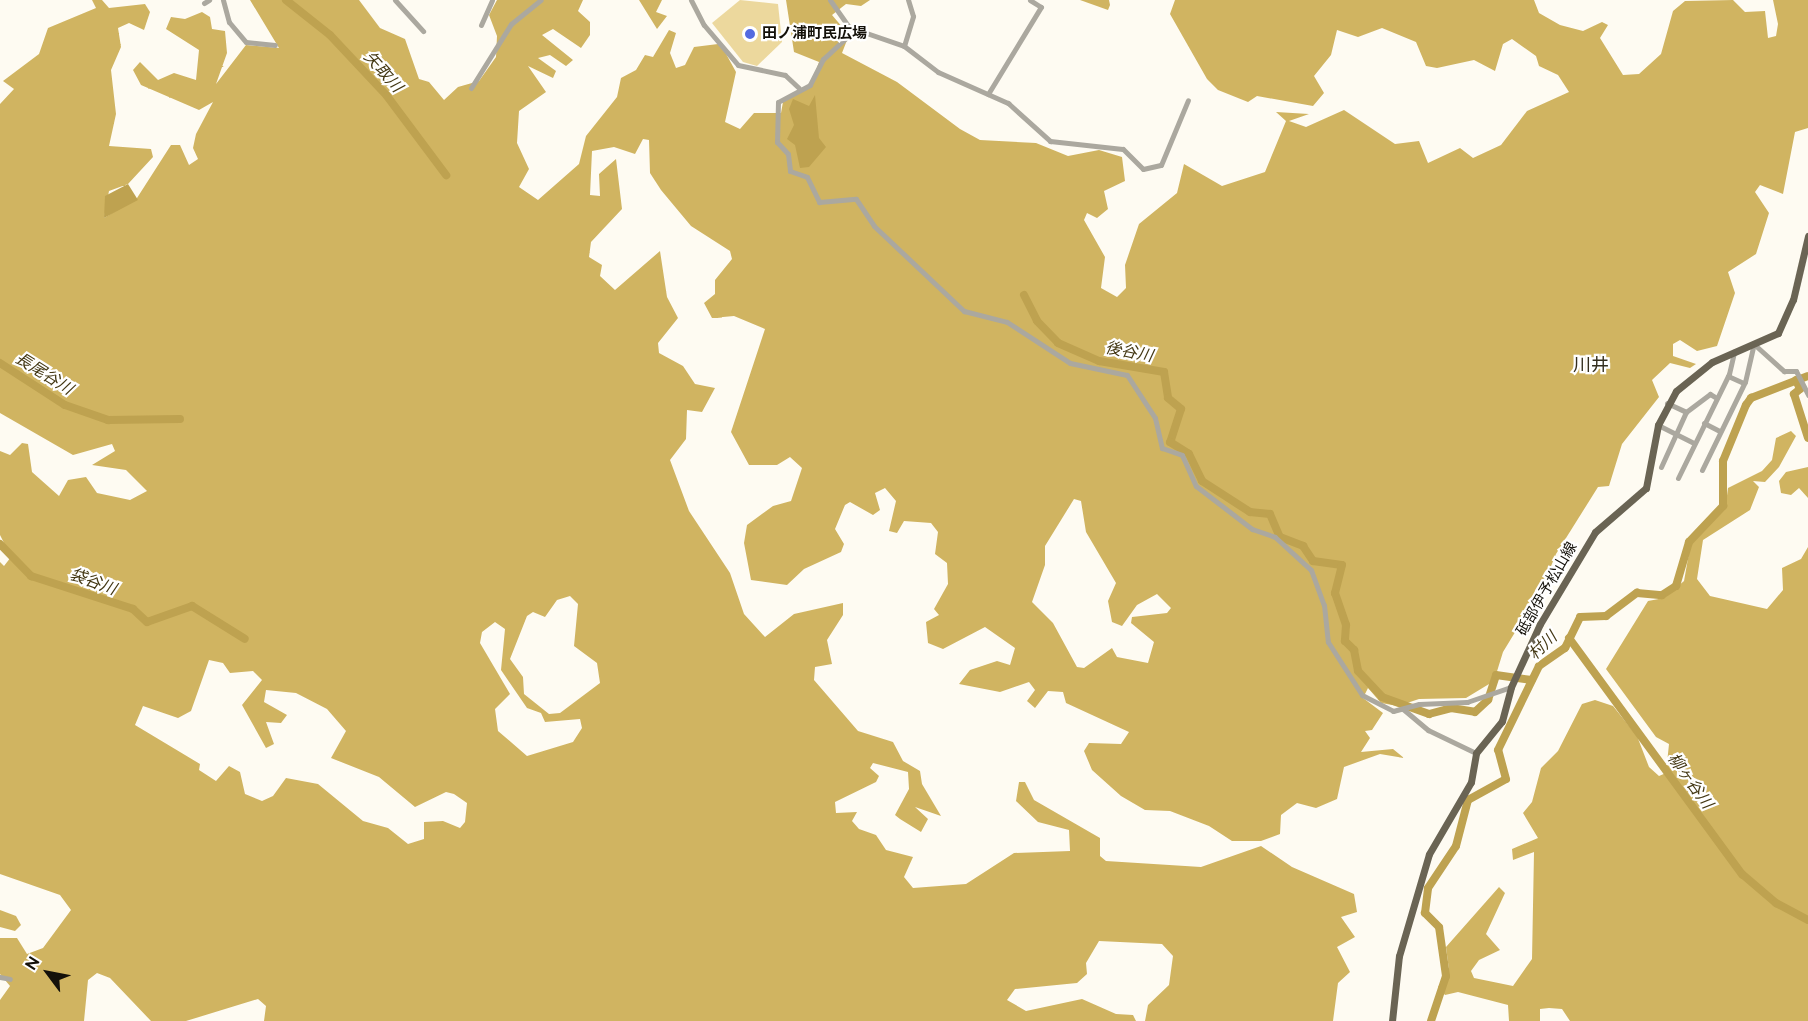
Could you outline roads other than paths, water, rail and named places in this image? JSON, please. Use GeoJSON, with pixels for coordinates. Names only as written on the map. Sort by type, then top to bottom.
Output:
{"type":"FeatureCollection","features":[{"type":"Feature","properties":{"kind":"main road","name":"砥部伊予松山線"},"geometry":{"type":"LineString","coordinates":[[1392,1021],[1399,956],[1429,854],[1471,782],[1476,753],[1502,722],[1511,687],[1540,624],[1595,532],[1646,488],[1658,425],[1667,403],[1705,366],[1734,352],[1755,347],[1782,325],[1806,252],[1808,236]]}},
{"type":"Feature","properties":{"kind":"street"},"geometry":{"type":"LineString","coordinates":[[223,0],[229,22],[246,42],[275,45]]}},
{"type":"Feature","properties":{"kind":"street"},"geometry":{"type":"LineString","coordinates":[[395,0],[423,31]]}},
{"type":"Feature","properties":{"kind":"street"},"geometry":{"type":"LineString","coordinates":[[482,25],[492,0]]}},
{"type":"Feature","properties":{"kind":"street"},"geometry":{"type":"LineString","coordinates":[[471,88],[511,24],[541,0]]}},
{"type":"Feature","properties":{"kind":"street"},"geometry":{"type":"LineString","coordinates":[[691,0],[704,25],[738,65],[785,75],[799,88]]}},
{"type":"Feature","properties":{"kind":"street"},"geometry":{"type":"LineString","coordinates":[[830,0],[849,27],[904,46],[938,72],[1014,107],[1050,141],[1123,149],[1143,169],[1161,165],[1188,100]]}},
{"type":"Feature","properties":{"kind":"street"},"geometry":{"type":"LineString","coordinates":[[904,46],[913,16],[908,0]]}},
{"type":"Feature","properties":{"kind":"street"},"geometry":{"type":"LineString","coordinates":[[988,94],[1041,7],[1030,0]]}},
{"type":"Feature","properties":{"kind":"street"},"geometry":{"type":"LineString","coordinates":[[849,27],[848,36],[823,59],[810,85],[799,88],[778,102],[777,142],[788,154],[790,171],[810,180],[816,199],[856,199],[874,226],[964,311],[1007,322],[1070,363],[1127,375],[1155,418],[1161,448],[1182,455],[1196,486],[1252,529],[1275,537],[1311,570],[1324,605],[1328,642],[1357,691],[1388,711],[1467,702],[1511,687]]}},
{"type":"Feature","properties":{"kind":"street"},"geometry":{"type":"LineString","coordinates":[[1702,470],[1744,383],[1755,347],[1784,371],[1796,371],[1808,395]]}},
{"type":"Feature","properties":{"kind":"street"},"geometry":{"type":"LineString","coordinates":[[1678,478],[1715,397],[1728,376],[1734,352]]}},
{"type":"Feature","properties":{"kind":"street"},"geometry":{"type":"LineString","coordinates":[[1728,376],[1744,383]]}},
{"type":"Feature","properties":{"kind":"street"},"geometry":{"type":"LineString","coordinates":[[1661,467],[1686,412],[1710,394],[1715,397]]}},
{"type":"Feature","properties":{"kind":"street"},"geometry":{"type":"LineString","coordinates":[[1667,403],[1686,412]]}},
{"type":"Feature","properties":{"kind":"street"},"geometry":{"type":"LineString","coordinates":[[1704,423],[1720,431]]}},
{"type":"Feature","properties":{"kind":"street"},"geometry":{"type":"LineString","coordinates":[[1658,425],[1694,443]]}},
{"type":"Feature","properties":{"kind":"street"},"geometry":{"type":"LineString","coordinates":[[1403,709],[1428,730],[1476,753]]}},
{"type":"Feature","properties":{"kind":"street"},"geometry":{"type":"LineString","coordinates":[[0,977],[10,979]]}},
{"type":"Feature","properties":{"kind":"waterway","name":"矢取川"},"geometry":{"type":"LineString","coordinates":[[286,0],[330,35],[387,96],[446,175]]}},
{"type":"Feature","properties":{"kind":"waterway","name":"後谷川"},"geometry":{"type":"LineString","coordinates":[[1024,295],[1037,321],[1058,343],[1099,361],[1164,372],[1168,398],[1181,409],[1170,442],[1189,454],[1202,481],[1250,512],[1270,514],[1280,537],[1303,546],[1313,561],[1342,565],[1335,593],[1346,625],[1345,641],[1354,650],[1358,671],[1382,697],[1429,714],[1451,708],[1475,712],[1488,700],[1496,675],[1532,680]]}},
{"type":"Feature","properties":{"kind":"waterway","name":"長尾谷川"},"geometry":{"type":"LineString","coordinates":[[0,363],[65,405],[108,420],[180,419]]}},
{"type":"Feature","properties":{"kind":"waterway","name":"村川"},"geometry":{"type":"LineString","coordinates":[[1431,1021],[1446,976],[1439,927],[1425,913],[1428,888],[1456,846],[1468,800],[1506,779],[1498,750],[1539,666],[1565,648],[1580,617],[1606,616],[1637,593],[1662,595],[1676,586],[1689,542],[1723,506],[1723,461],[1746,405],[1751,398],[1808,376]]}},
{"type":"Feature","properties":{"kind":"waterway"},"geometry":{"type":"LineString","coordinates":[[1796,380],[1800,389],[1794,394],[1808,438]]}},
{"type":"Feature","properties":{"kind":"waterway","name":"袋谷川"},"geometry":{"type":"LineString","coordinates":[[0,544],[31,576],[133,609],[147,622],[192,606],[245,639]]}},
{"type":"Feature","properties":{"kind":"waterway","name":"柳ヶ谷川"},"geometry":{"type":"LineString","coordinates":[[1569,638],[1742,874],[1776,903],[1808,920]]}},
{"type":"Feature","properties":{"kind":"place","name":"田ノ浦町民広場"},"geometry":{"type":"Point","coordinates":[750,34]}},
{"type":"Feature","properties":{"kind":"district","name":"川井"},"geometry":{"type":"Point","coordinates":[1591,365]}}]}
